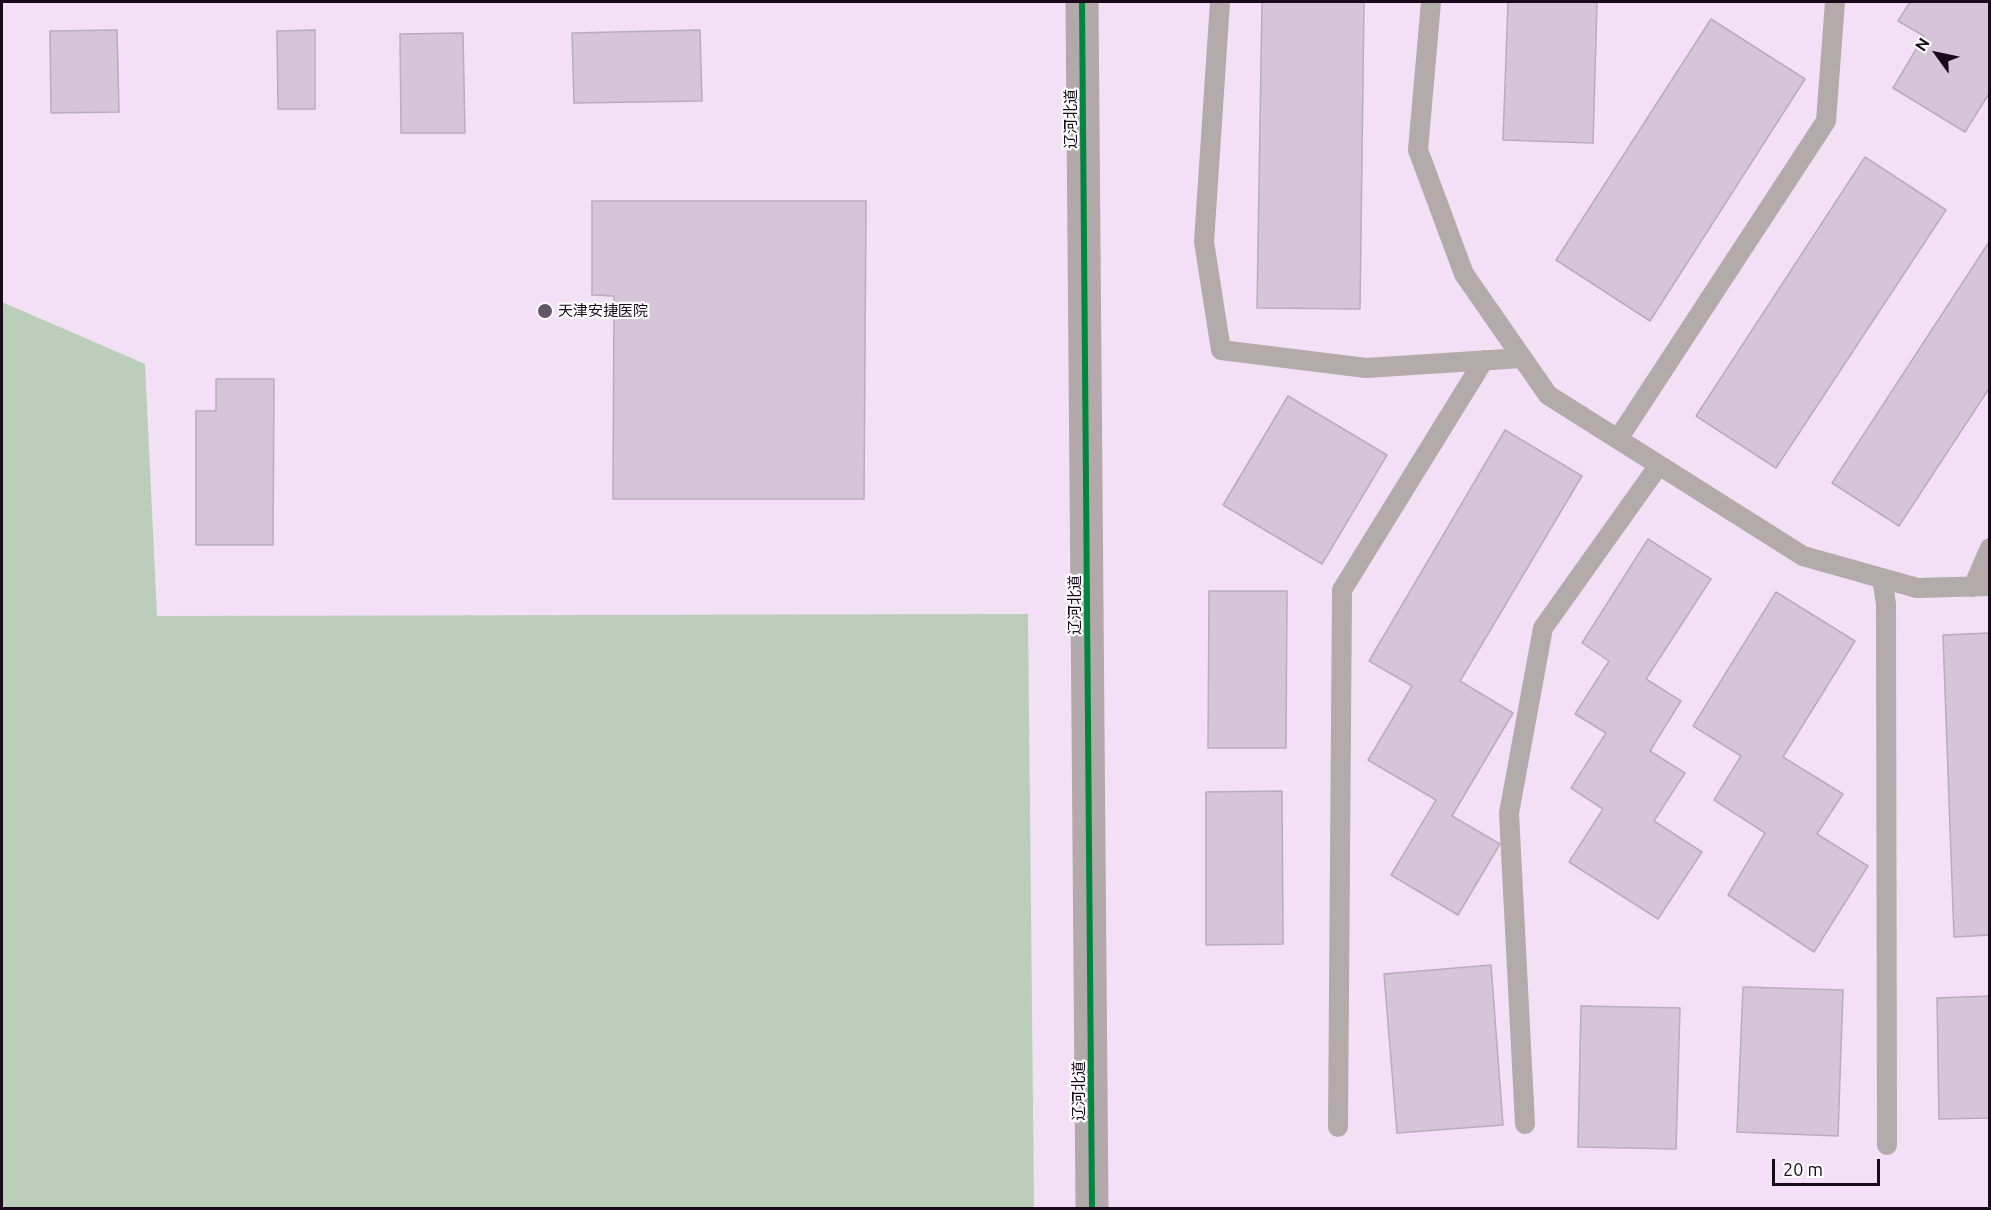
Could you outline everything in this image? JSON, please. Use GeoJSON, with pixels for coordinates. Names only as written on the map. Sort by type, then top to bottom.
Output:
{"type":"FeatureCollection","features":[{"type":"Feature","properties":{"kind":"street","name":"辽河北道"},"geometry":{"type":"LineString","coordinates":[[1082,2],[1092,1209]]}},
{"type":"Feature","properties":{"kind":"lane"},"geometry":{"type":"LineString","coordinates":[[1220,2],[1204,242],[1221,350],[1366,368],[1522,358]]}},
{"type":"Feature","properties":{"kind":"lane"},"geometry":{"type":"LineString","coordinates":[[1431,2],[1418,150],[1464,274],[1548,395],[1803,556],[1917,588],[1981,587],[1989,548]]}},
{"type":"Feature","properties":{"kind":"lane"},"geometry":{"type":"LineString","coordinates":[[1618,439],[1826,121],[1835,2]]}},
{"type":"Feature","properties":{"kind":"lane"},"geometry":{"type":"LineString","coordinates":[[1338,1127],[1342,590],[1484,360]]}},
{"type":"Feature","properties":{"kind":"lane"},"geometry":{"type":"LineString","coordinates":[[1525,1124],[1509,813],[1543,628],[1659,465]]}},
{"type":"Feature","properties":{"kind":"lane"},"geometry":{"type":"LineString","coordinates":[[1882,578],[1886,604],[1887,1145]]}},
{"type":"Feature","properties":{"kind":"green space"},"geometry":{"type":"Polygon","coordinates":[[[2,302],[145,364],[157,616],[1028,614],[1034,1208],[2,1208],[2,302]]]}},
{"type":"Feature","properties":{"kind":"building"},"geometry":{"type":"Polygon","coordinates":[[[1262,2],[1364,2],[1360,309],[1257,308],[1262,2]]]}},
{"type":"Feature","properties":{"kind":"building"},"geometry":{"type":"Polygon","coordinates":[[[1508,2],[1597,2],[1593,143],[1503,140],[1508,2]]]}},
{"type":"Feature","properties":{"kind":"building"},"geometry":{"type":"Polygon","coordinates":[[[1910,2],[1990,2],[1990,92],[1965,132],[1893,88],[1924,36],[1898,21],[1910,2]]]}},
{"type":"Feature","properties":{"kind":"building"},"geometry":{"type":"Polygon","coordinates":[[[1711,19],[1805,79],[1650,321],[1556,260],[1711,19]]]}},
{"type":"Feature","properties":{"kind":"building"},"geometry":{"type":"Polygon","coordinates":[[[117,30],[119,112],[51,113],[50,31],[117,30]]]}},
{"type":"Feature","properties":{"kind":"building"},"geometry":{"type":"Polygon","coordinates":[[[315,30],[315,109],[278,109],[277,31],[315,30]]]}},
{"type":"Feature","properties":{"kind":"building"},"geometry":{"type":"Polygon","coordinates":[[[700,30],[702,101],[574,103],[572,33],[700,30]]]}},
{"type":"Feature","properties":{"kind":"building"},"geometry":{"type":"Polygon","coordinates":[[[463,33],[465,133],[401,133],[400,34],[463,33]]]}},
{"type":"Feature","properties":{"kind":"building"},"geometry":{"type":"Polygon","coordinates":[[[1865,157],[1946,210],[1776,468],[1696,416],[1865,157]]]}},
{"type":"Feature","properties":{"kind":"building"},"geometry":{"type":"Polygon","coordinates":[[[592,201],[866,201],[864,499],[613,499],[614,296],[592,295],[592,201]]]}},
{"type":"Feature","properties":{"kind":"building"},"geometry":{"type":"Polygon","coordinates":[[[1989,242],[1990,387],[1899,526],[1832,483],[1989,242]]]}},
{"type":"Feature","properties":{"kind":"building"},"geometry":{"type":"Polygon","coordinates":[[[216,379],[274,379],[273,545],[196,545],[196,411],[216,411],[216,379]]]}},
{"type":"Feature","properties":{"kind":"building"},"geometry":{"type":"Polygon","coordinates":[[[1288,396],[1387,455],[1322,564],[1223,505],[1288,396]]]}},
{"type":"Feature","properties":{"kind":"building"},"geometry":{"type":"Polygon","coordinates":[[[1505,430],[1582,476],[1460,681],[1513,713],[1452,816],[1500,844],[1458,915],[1391,875],[1436,800],[1368,760],[1412,686],[1369,661],[1505,430]]]}},
{"type":"Feature","properties":{"kind":"building"},"geometry":{"type":"Polygon","coordinates":[[[1648,539],[1711,579],[1646,679],[1681,701],[1650,751],[1685,773],[1654,821],[1702,852],[1658,919],[1569,862],[1603,809],[1571,788],[1606,733],[1575,714],[1609,661],[1582,643],[1648,539]]]}},
{"type":"Feature","properties":{"kind":"building"},"geometry":{"type":"Polygon","coordinates":[[[1209,591],[1287,591],[1286,748],[1208,748],[1209,591]]]}},
{"type":"Feature","properties":{"kind":"building"},"geometry":{"type":"Polygon","coordinates":[[[1776,592],[1855,641],[1783,757],[1843,794],[1817,834],[1868,866],[1814,952],[1728,895],[1765,833],[1714,800],[1741,756],[1693,726],[1776,592]]]}},
{"type":"Feature","properties":{"kind":"building"},"geometry":{"type":"Polygon","coordinates":[[[1990,633],[1990,935],[1954,937],[1943,635],[1990,633]]]}},
{"type":"Feature","properties":{"kind":"building"},"geometry":{"type":"Polygon","coordinates":[[[1282,791],[1283,944],[1206,945],[1206,792],[1282,791]]]}},
{"type":"Feature","properties":{"kind":"building"},"geometry":{"type":"Polygon","coordinates":[[[1491,965],[1503,1125],[1397,1133],[1384,974],[1491,965]]]}},
{"type":"Feature","properties":{"kind":"building"},"geometry":{"type":"Polygon","coordinates":[[[1743,987],[1843,990],[1838,1136],[1737,1132],[1743,987]]]}},
{"type":"Feature","properties":{"kind":"building"},"geometry":{"type":"Polygon","coordinates":[[[1990,996],[1990,1118],[1939,1119],[1937,998],[1990,996]]]}},
{"type":"Feature","properties":{"kind":"building"},"geometry":{"type":"Polygon","coordinates":[[[1581,1006],[1680,1008],[1676,1149],[1578,1147],[1581,1006]]]}},
{"type":"Feature","properties":{"kind":"cycle path"},"geometry":{"type":"LineString","coordinates":[[1082,2],[1092,1208]]}},
{"type":"Feature","properties":{"kind":"place","name":"天津安捷医院"},"geometry":{"type":"Point","coordinates":[545,311]}}]}
